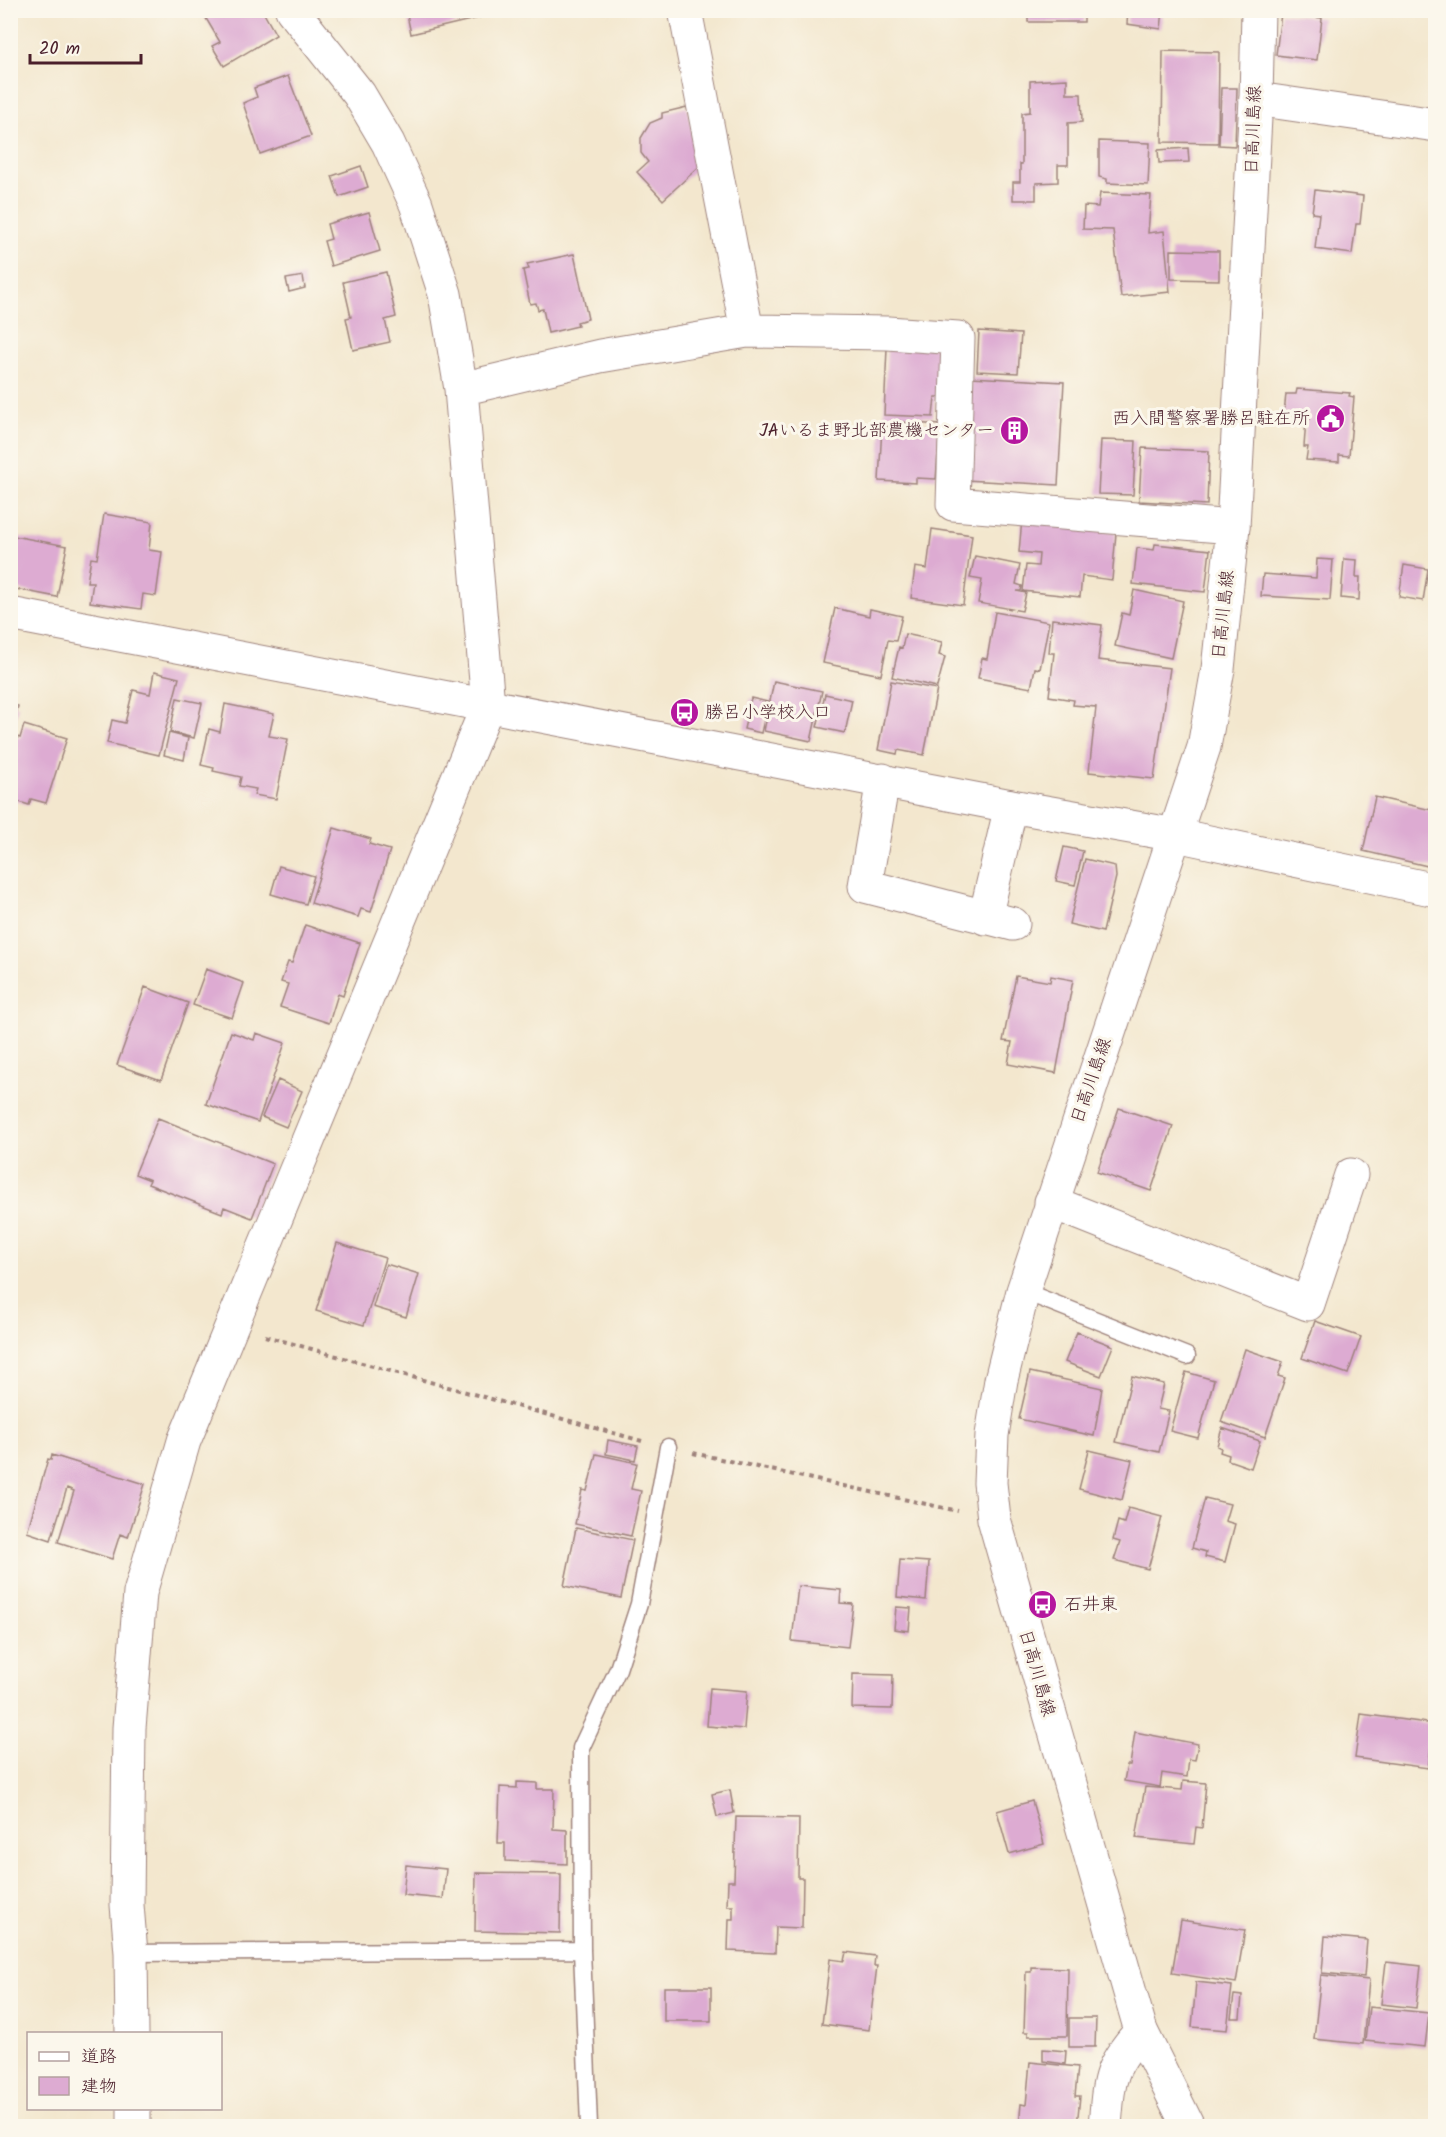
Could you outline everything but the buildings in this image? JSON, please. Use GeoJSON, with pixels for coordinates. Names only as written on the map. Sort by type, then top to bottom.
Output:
{"type":"FeatureCollection","features":[{"type":"Feature","properties":{"kind":"street"},"geometry":{"type":"LineString","coordinates":[[132,2032],[131,1953],[127,1905],[129,1728],[140,1593],[184,1441],[488,705],[461,389],[445,294],[416,204],[388,143],[359,94],[292,10]]}},
{"type":"Feature","properties":{"kind":"street"},"geometry":{"type":"LineString","coordinates":[[685,10],[747,331]]}},
{"type":"Feature","properties":{"kind":"street","name":"日高川島線"},"geometry":{"type":"LineString","coordinates":[[1188,2127],[1141,2031],[994,1519],[990,1484],[992,1435],[1001,1380],[1023,1291],[1204,747],[1218,669],[1233,527],[1256,99],[1258,10]]}},
{"type":"Feature","properties":{"kind":"street"},"geometry":{"type":"LineString","coordinates":[[1256,99],[1436,125]]}},
{"type":"Feature","properties":{"kind":"street"},"geometry":{"type":"LineString","coordinates":[[461,389],[600,356],[747,331],[888,333],[958,338],[953,504],[1233,527]]}},
{"type":"Feature","properties":{"kind":"street"},"geometry":{"type":"LineString","coordinates":[[10,614],[1011,806],[1176,835],[1436,890]]}},
{"type":"Feature","properties":{"kind":"street"},"geometry":{"type":"LineString","coordinates":[[883,780],[866,886],[999,921],[1011,806]]}},
{"type":"Feature","properties":{"kind":"street"},"geometry":{"type":"LineString","coordinates":[[1051,1202],[1308,1304],[1351,1175]]}},
{"type":"Feature","properties":{"kind":"street"},"geometry":{"type":"LineString","coordinates":[[1105,2127],[1109,2082],[1119,2056],[1141,2031]]}},
{"type":"Feature","properties":{"kind":"street"},"geometry":{"type":"LineString","coordinates":[[134,2110],[134,2127]]}},
{"type":"Feature","properties":{"kind":"lane"},"geometry":{"type":"LineString","coordinates":[[1023,1291],[1187,1356]]}},
{"type":"Feature","properties":{"kind":"lane"},"geometry":{"type":"LineString","coordinates":[[589,2127],[582,1950],[581,1748],[618,1669],[639,1604],[668,1448]]}},
{"type":"Feature","properties":{"kind":"lane"},"geometry":{"type":"LineString","coordinates":[[131,1953],[582,1950]]}},
{"type":"Feature","properties":{"kind":"path"},"geometry":{"type":"LineString","coordinates":[[230,1326],[668,1448],[994,1519]]}},
{"type":"Feature","properties":{"kind":"place","name":"西入間警察署勝呂駐在所"},"geometry":{"type":"Point","coordinates":[1331,419]}},
{"type":"Feature","properties":{"kind":"place","name":"JAいるま野北部農機センター"},"geometry":{"type":"Point","coordinates":[1015,431]}},
{"type":"Feature","properties":{"kind":"place","name":"勝呂小学校入口"},"geometry":{"type":"Point","coordinates":[684,713]}},
{"type":"Feature","properties":{"kind":"place","name":"石井東"},"geometry":{"type":"Point","coordinates":[1043,1605]}}]}
